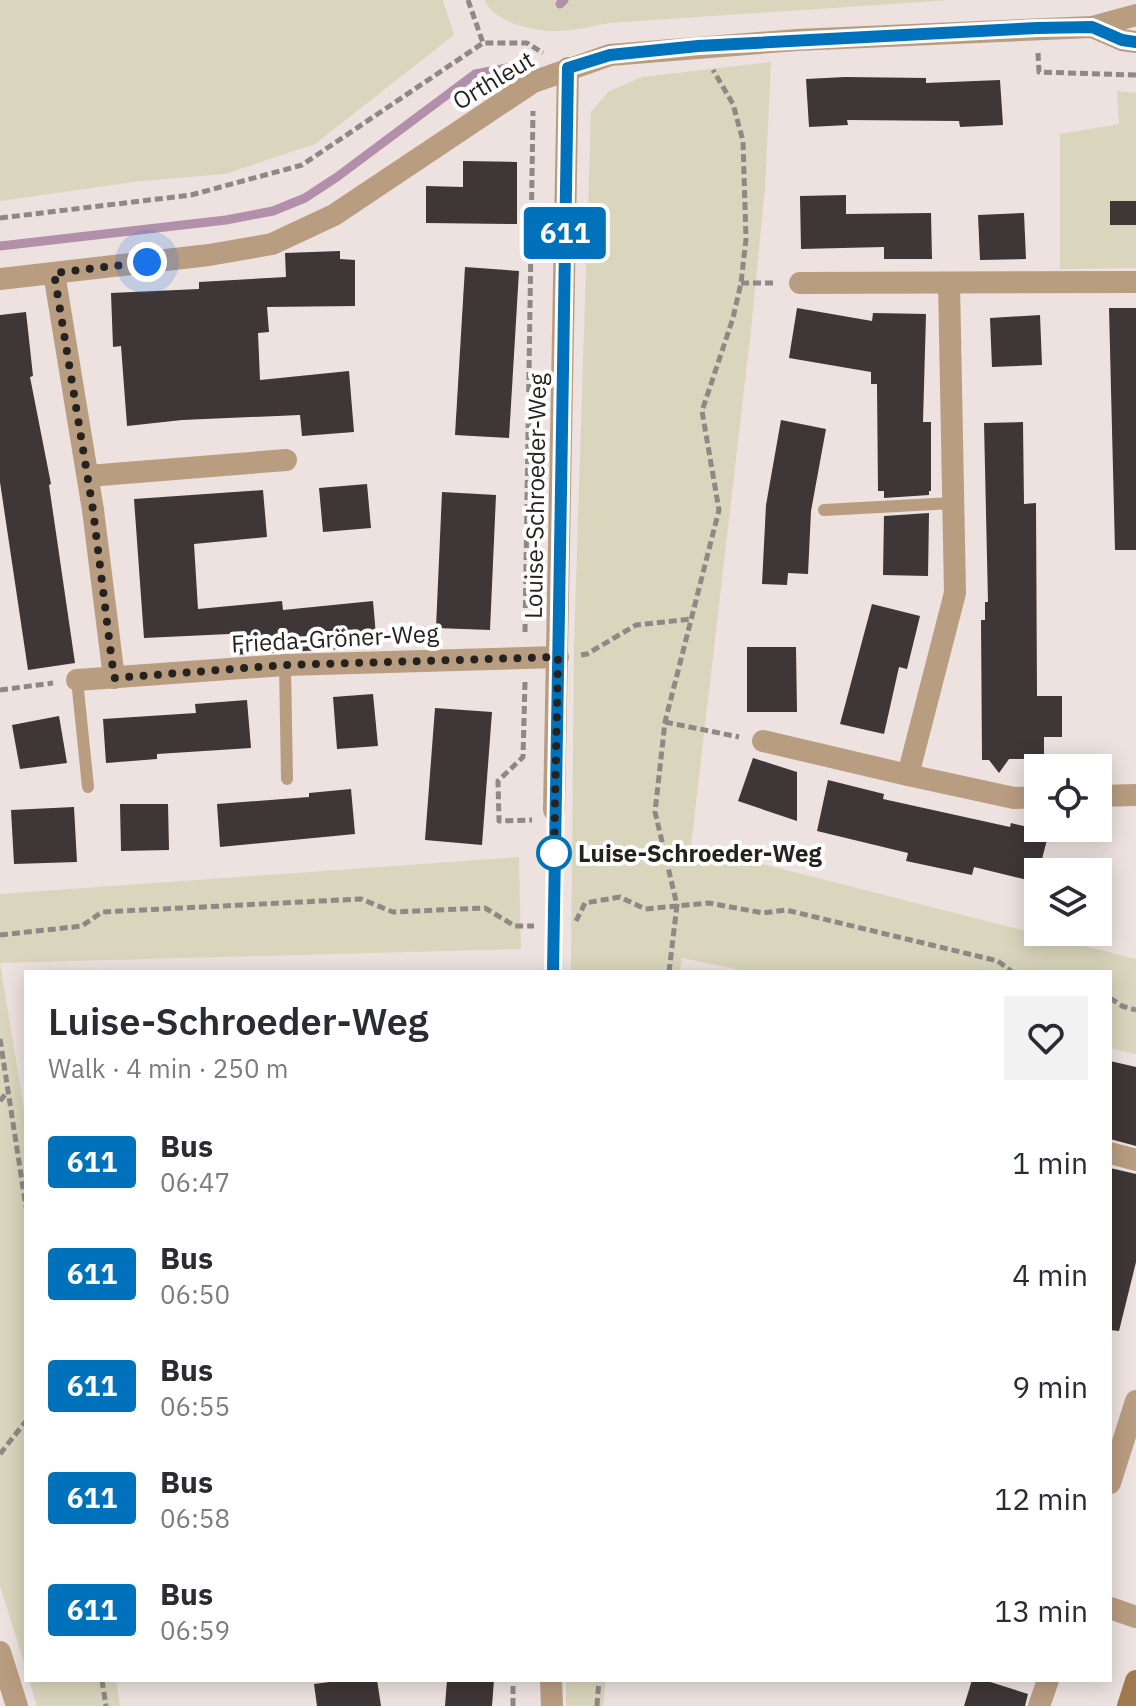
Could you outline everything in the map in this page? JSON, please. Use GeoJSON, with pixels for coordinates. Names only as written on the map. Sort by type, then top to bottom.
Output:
{"type":"FeatureCollection","features":[{"type":"Feature","properties":{"kind":"main road"},"geometry":{"type":"LineString","coordinates":[[1128,1706],[1136,1681]]}},
{"type":"Feature","properties":{"kind":"street","name":"Orthleut"},"geometry":{"type":"LineString","coordinates":[[0,279],[209,255],[272,244],[334,215],[533,82],[610,55],[698,46],[1092,27],[1136,15]]}},
{"type":"Feature","properties":{"kind":"street","name":"Orthleut"},"geometry":{"type":"LineString","coordinates":[[1092,27],[1122,40],[1136,42]]}},
{"type":"Feature","properties":{"kind":"street","name":"Louise-Schroeder-Weg"},"geometry":{"type":"LineString","coordinates":[[554,815],[568,68]]}},
{"type":"Feature","properties":{"kind":"street"},"geometry":{"type":"LineString","coordinates":[[54,273],[88,476],[114,678]]}},
{"type":"Feature","properties":{"kind":"street"},"geometry":{"type":"LineString","coordinates":[[800,283],[1136,282]]}},
{"type":"Feature","properties":{"kind":"street"},"geometry":{"type":"LineString","coordinates":[[908,775],[955,593],[949,283]]}},
{"type":"Feature","properties":{"kind":"street"},"geometry":{"type":"LineString","coordinates":[[88,476],[286,460]]}},
{"type":"Feature","properties":{"kind":"street","name":"Frieda-Gröner-Weg"},"geometry":{"type":"LineString","coordinates":[[77,680],[285,665],[558,657]]}},
{"type":"Feature","properties":{"kind":"street"},"geometry":{"type":"LineString","coordinates":[[763,741],[1014,798],[1024,798]]}},
{"type":"Feature","properties":{"kind":"street"},"geometry":{"type":"LineString","coordinates":[[1112,796],[1136,795]]}},
{"type":"Feature","properties":{"kind":"street"},"geometry":{"type":"LineString","coordinates":[[1112,1154],[1136,1160]]}},
{"type":"Feature","properties":{"kind":"street"},"geometry":{"type":"LineString","coordinates":[[1112,1477],[1136,1401]]}},
{"type":"Feature","properties":{"kind":"street"},"geometry":{"type":"LineString","coordinates":[[1112,1609],[1136,1617]]}},
{"type":"Feature","properties":{"kind":"street"},"geometry":{"type":"LineString","coordinates":[[0,1652],[17,1706]]}},
{"type":"Feature","properties":{"kind":"street"},"geometry":{"type":"LineString","coordinates":[[551,1682],[552,1706]]}},
{"type":"Feature","properties":{"kind":"street"},"geometry":{"type":"LineString","coordinates":[[1039,1706],[1047,1682]]}},
{"type":"Feature","properties":{"kind":"lane"},"geometry":{"type":"LineString","coordinates":[[824,510],[953,503]]}},
{"type":"Feature","properties":{"kind":"lane"},"geometry":{"type":"LineString","coordinates":[[285,665],[287,779]]}},
{"type":"Feature","properties":{"kind":"lane"},"geometry":{"type":"LineString","coordinates":[[77,680],[88,787]]}},
{"type":"Feature","properties":{"kind":"lane","name":"Louise-Schroeder-Weg"},"geometry":{"type":"LineString","coordinates":[[553,970],[554,815]]}},
{"type":"Feature","properties":{"kind":"path"},"geometry":{"type":"LineString","coordinates":[[468,0],[483,43]]}},
{"type":"Feature","properties":{"kind":"path"},"geometry":{"type":"LineString","coordinates":[[1037,28],[1039,72],[1136,75]]}},
{"type":"Feature","properties":{"kind":"path"},"geometry":{"type":"LineString","coordinates":[[0,218],[191,195],[302,165],[483,43],[527,43],[568,68]]}},
{"type":"Feature","properties":{"kind":"path"},"geometry":{"type":"LineString","coordinates":[[669,970],[677,905],[655,812],[665,722],[719,510],[702,411],[733,318],[746,239],[743,141],[733,104],[698,46]]}},
{"type":"Feature","properties":{"kind":"path"},"geometry":{"type":"LineString","coordinates":[[533,82],[523,757],[498,781],[499,821],[554,815]]}},
{"type":"Feature","properties":{"kind":"path"},"geometry":{"type":"LineString","coordinates":[[741,283],[800,283]]}},
{"type":"Feature","properties":{"kind":"path"},"geometry":{"type":"LineString","coordinates":[[558,657],[587,654],[636,625],[692,619]]}},
{"type":"Feature","properties":{"kind":"path"},"geometry":{"type":"LineString","coordinates":[[0,690],[77,680]]}},
{"type":"Feature","properties":{"kind":"path"},"geometry":{"type":"LineString","coordinates":[[665,722],[763,741]]}},
{"type":"Feature","properties":{"kind":"path"},"geometry":{"type":"LineString","coordinates":[[0,935],[82,926],[102,912],[361,899],[393,912],[485,908],[515,926],[553,926],[576,921],[585,903],[620,897],[645,909],[709,903],[763,913],[786,910],[998,961],[1009,970]]}},
{"type":"Feature","properties":{"kind":"path"},"geometry":{"type":"LineString","coordinates":[[1112,999],[1136,1010]]}},
{"type":"Feature","properties":{"kind":"path"},"geometry":{"type":"LineString","coordinates":[[0,1039],[24,1194]]}},
{"type":"Feature","properties":{"kind":"path"},"geometry":{"type":"LineString","coordinates":[[0,1101],[8,1091]]}},
{"type":"Feature","properties":{"kind":"path"},"geometry":{"type":"LineString","coordinates":[[0,1454],[24,1424]]}},
{"type":"Feature","properties":{"kind":"path"},"geometry":{"type":"LineString","coordinates":[[102,1682],[106,1706]]}},
{"type":"Feature","properties":{"kind":"path"},"geometry":{"type":"LineString","coordinates":[[513,1682],[513,1706]]}},
{"type":"Feature","properties":{"kind":"path"},"geometry":{"type":"LineString","coordinates":[[597,1706],[599,1682]]}},
{"type":"Feature","properties":{"kind":"shaded area"},"geometry":{"type":"Polygon","coordinates":[[[0,0],[443,0],[454,35],[315,144],[225,174],[140,181],[0,201],[0,0]]]}},
{"type":"Feature","properties":{"kind":"shaded area"},"geometry":{"type":"Polygon","coordinates":[[[485,0],[951,0],[609,23],[558,31],[538,30],[505,20],[489,8],[485,0]]]}},
{"type":"Feature","properties":{"kind":"shaded area"},"geometry":{"type":"Polygon","coordinates":[[[771,62],[765,189],[751,330],[691,846],[1024,931],[1024,946],[1085,946],[1136,959],[1136,1054],[1112,1048],[1112,970],[740,970],[682,958],[680,970],[571,970],[574,645],[591,112],[608,92],[642,77],[771,62]]]}},
{"type":"Feature","properties":{"kind":"shaded area"},"geometry":{"type":"Polygon","coordinates":[[[1117,91],[1136,93],[1136,268],[1060,269],[1060,134],[1119,124],[1117,91]]]}},
{"type":"Feature","properties":{"kind":"shaded area"},"geometry":{"type":"Polygon","coordinates":[[[519,857],[521,949],[0,963],[0,894],[519,857]]]}},
{"type":"Feature","properties":{"kind":"shaded area"},"geometry":{"type":"Polygon","coordinates":[[[0,963],[24,1110],[24,1663],[0,1586],[0,963]]]}},
{"type":"Feature","properties":{"kind":"shaded area"},"geometry":{"type":"Polygon","coordinates":[[[30,1682],[116,1682],[120,1706],[37,1706],[30,1682]]]}},
{"type":"Feature","properties":{"kind":"shaded area"},"geometry":{"type":"Polygon","coordinates":[[[566,1682],[606,1682],[603,1706],[566,1706],[566,1682]]]}},
{"type":"Feature","properties":{"kind":"building"},"geometry":{"type":"Polygon","coordinates":[[[926,78],[926,83],[1000,80],[1003,125],[960,127],[959,121],[847,120],[848,125],[809,127],[806,79],[926,78]]]}},
{"type":"Feature","properties":{"kind":"building"},"geometry":{"type":"Polygon","coordinates":[[[463,161],[517,162],[517,224],[426,223],[426,186],[463,187],[463,161]]]}},
{"type":"Feature","properties":{"kind":"building"},"geometry":{"type":"Polygon","coordinates":[[[846,195],[846,214],[931,213],[932,259],[884,259],[884,247],[801,249],[800,196],[846,195]]]}},
{"type":"Feature","properties":{"kind":"building"},"geometry":{"type":"Polygon","coordinates":[[[1110,201],[1136,201],[1136,225],[1110,225],[1110,201]]]}},
{"type":"Feature","properties":{"kind":"building"},"geometry":{"type":"Polygon","coordinates":[[[1024,213],[1026,259],[980,260],[978,215],[1024,213]]]}},
{"type":"Feature","properties":{"kind":"building"},"geometry":{"type":"Polygon","coordinates":[[[340,251],[340,259],[355,260],[355,306],[267,307],[269,332],[258,333],[260,380],[349,371],[354,432],[302,436],[300,415],[182,420],[127,426],[121,346],[113,347],[111,293],[199,289],[199,282],[286,277],[285,253],[340,251]]]}},
{"type":"Feature","properties":{"kind":"building"},"geometry":{"type":"Polygon","coordinates":[[[465,267],[519,271],[509,438],[455,435],[465,267]]]}},
{"type":"Feature","properties":{"kind":"building"},"geometry":{"type":"Polygon","coordinates":[[[797,308],[872,321],[873,313],[926,314],[923,422],[931,422],[929,495],[884,498],[884,491],[878,491],[877,384],[871,384],[871,372],[789,358],[797,308]]]}},
{"type":"Feature","properties":{"kind":"building"},"geometry":{"type":"Polygon","coordinates":[[[1109,308],[1136,308],[1136,550],[1115,550],[1109,308]]]}},
{"type":"Feature","properties":{"kind":"building"},"geometry":{"type":"Polygon","coordinates":[[[26,312],[33,376],[30,377],[51,484],[75,663],[28,670],[0,482],[0,315],[26,312]]]}},
{"type":"Feature","properties":{"kind":"building"},"geometry":{"type":"Polygon","coordinates":[[[1040,315],[1042,365],[992,367],[990,318],[1040,315]]]}},
{"type":"Feature","properties":{"kind":"building"},"geometry":{"type":"Polygon","coordinates":[[[781,420],[826,429],[811,511],[808,574],[788,573],[787,585],[762,584],[766,505],[781,420]]]}},
{"type":"Feature","properties":{"kind":"building"},"geometry":{"type":"Polygon","coordinates":[[[1023,422],[1024,504],[1036,503],[1037,696],[1062,696],[1062,737],[1044,737],[1044,754],[1024,754],[1024,759],[1009,759],[999,773],[989,760],[982,760],[981,620],[985,620],[985,602],[988,602],[984,423],[1023,422]]]}},
{"type":"Feature","properties":{"kind":"building"},"geometry":{"type":"Polygon","coordinates":[[[367,484],[371,528],[323,532],[319,488],[367,484]]]}},
{"type":"Feature","properties":{"kind":"building"},"geometry":{"type":"Polygon","coordinates":[[[263,490],[267,537],[194,544],[198,609],[282,601],[283,610],[373,601],[377,647],[231,655],[229,634],[144,638],[134,499],[263,490]]]}},
{"type":"Feature","properties":{"kind":"building"},"geometry":{"type":"Polygon","coordinates":[[[442,492],[496,495],[490,630],[436,628],[442,492]]]}},
{"type":"Feature","properties":{"kind":"building"},"geometry":{"type":"Polygon","coordinates":[[[929,513],[928,576],[883,575],[884,516],[929,513]]]}},
{"type":"Feature","properties":{"kind":"building"},"geometry":{"type":"Polygon","coordinates":[[[872,604],[920,616],[907,669],[899,667],[884,734],[840,724],[872,604]]]}},
{"type":"Feature","properties":{"kind":"building"},"geometry":{"type":"Polygon","coordinates":[[[747,647],[796,647],[797,712],[747,712],[747,647]]]}},
{"type":"Feature","properties":{"kind":"building"},"geometry":{"type":"Polygon","coordinates":[[[373,694],[378,746],[337,749],[333,697],[373,694]]]}},
{"type":"Feature","properties":{"kind":"building"},"geometry":{"type":"Polygon","coordinates":[[[247,700],[251,748],[157,754],[157,759],[106,763],[103,719],[196,713],[195,704],[247,700]]]}},
{"type":"Feature","properties":{"kind":"building"},"geometry":{"type":"Polygon","coordinates":[[[435,708],[492,712],[482,845],[425,840],[435,708]]]}},
{"type":"Feature","properties":{"kind":"building"},"geometry":{"type":"Polygon","coordinates":[[[59,716],[67,763],[20,769],[12,725],[59,716]]]}},
{"type":"Feature","properties":{"kind":"building"},"geometry":{"type":"Polygon","coordinates":[[[753,758],[797,772],[797,821],[738,801],[753,758]]]}},
{"type":"Feature","properties":{"kind":"building"},"geometry":{"type":"Polygon","coordinates":[[[828,780],[884,794],[883,799],[1010,827],[1011,823],[1024,826],[1024,842],[1046,842],[1042,858],[1024,858],[1024,879],[974,867],[972,875],[906,861],[908,853],[817,831],[828,780]]]}},
{"type":"Feature","properties":{"kind":"building"},"geometry":{"type":"Polygon","coordinates":[[[351,789],[355,834],[220,847],[217,804],[309,797],[309,793],[351,789]]]}},
{"type":"Feature","properties":{"kind":"building"},"geometry":{"type":"Polygon","coordinates":[[[120,804],[168,804],[169,850],[121,851],[120,804]]]}},
{"type":"Feature","properties":{"kind":"building"},"geometry":{"type":"Polygon","coordinates":[[[74,807],[77,862],[14,864],[11,810],[74,807]]]}},
{"type":"Feature","properties":{"kind":"building"},"geometry":{"type":"Polygon","coordinates":[[[1112,1061],[1136,1067],[1136,1146],[1112,1140],[1112,1061]]]}},
{"type":"Feature","properties":{"kind":"building"},"geometry":{"type":"Polygon","coordinates":[[[1112,1168],[1136,1174],[1136,1262],[1119,1331],[1112,1330],[1112,1168]]]}},
{"type":"Feature","properties":{"kind":"building"},"geometry":{"type":"Polygon","coordinates":[[[377,1682],[381,1706],[317,1706],[314,1684],[377,1682]]]}},
{"type":"Feature","properties":{"kind":"building"},"geometry":{"type":"Polygon","coordinates":[[[447,1682],[494,1682],[492,1706],[445,1706],[447,1682]]]}},
{"type":"Feature","properties":{"kind":"building"},"geometry":{"type":"Polygon","coordinates":[[[971,1682],[990,1682],[1028,1694],[1025,1706],[964,1706],[971,1682]]]}},
{"type":"Feature","properties":{"kind":"waterway"},"geometry":{"type":"LineString","coordinates":[[560,4],[564,0]]}},
{"type":"Feature","properties":{"kind":"waterway"},"geometry":{"type":"LineString","coordinates":[[0,246],[226,220],[273,211],[305,198],[337,177],[475,74],[507,68]]}},
{"type":"Feature","properties":{"kind":"bus line","name":"611"},"geometry":{"type":"LineString","coordinates":[[553,970],[568,68],[610,55],[698,46],[1037,28],[1092,27],[1122,40],[1136,42]]}},
{"type":"Feature","properties":{"kind":"place","name":"Luise-Schroeder-Weg"},"geometry":{"type":"Point","coordinates":[554,853]}},
{"type":"Feature","properties":{"kind":"route"},"geometry":{"type":"LineString","coordinates":[[147,262],[54,273],[93,510],[114,678],[285,665],[558,657],[554,853]]}}]}
